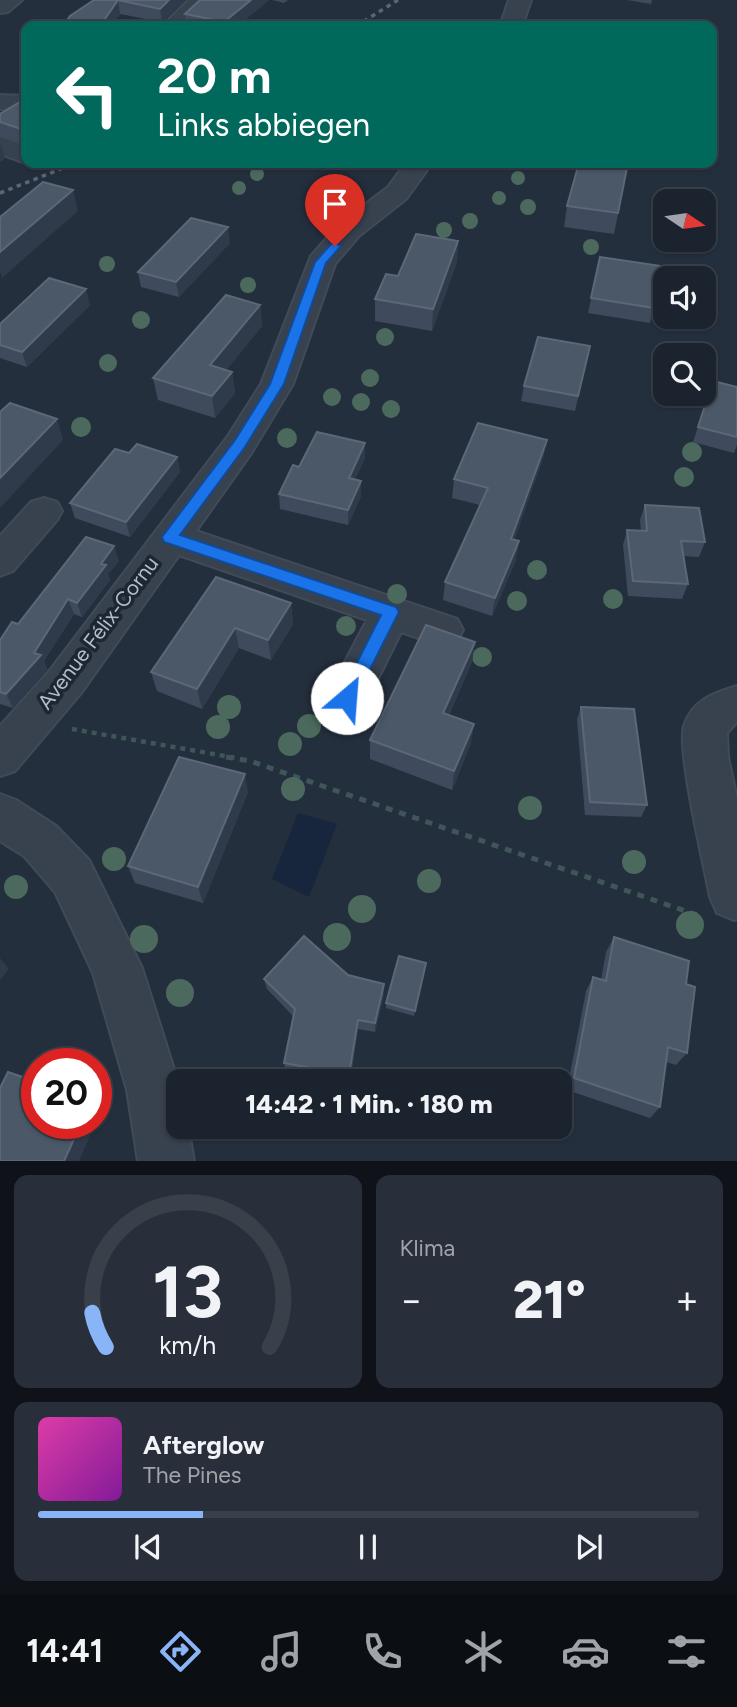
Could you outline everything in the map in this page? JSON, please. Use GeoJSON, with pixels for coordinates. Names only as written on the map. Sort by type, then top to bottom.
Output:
{"type":"FeatureCollection","features":[{"type":"Feature","properties":{"kind":"street"},"geometry":{"type":"LineString","coordinates":[[0,7],[10,0]]}},
{"type":"Feature","properties":{"kind":"street"},"geometry":{"type":"LineString","coordinates":[[178,21],[201,0]]}},
{"type":"Feature","properties":{"kind":"street"},"geometry":{"type":"LineString","coordinates":[[513,21],[520,0]]}},
{"type":"Feature","properties":{"kind":"street"},"geometry":{"type":"LineString","coordinates":[[0,102],[21,103]]}},
{"type":"Feature","properties":{"kind":"street"},"geometry":{"type":"LineString","coordinates":[[0,145],[21,153]]}},
{"type":"Feature","properties":{"kind":"street","name":"Avenue Félix-Cornu"},"geometry":{"type":"LineString","coordinates":[[0,757],[66,681],[240,444],[277,384],[321,262],[349,230],[382,208],[415,168]]}},
{"type":"Feature","properties":{"kind":"street"},"geometry":{"type":"LineString","coordinates":[[0,561],[44,511]]}},
{"type":"Feature","properties":{"kind":"street"},"geometry":{"type":"LineString","coordinates":[[170,537],[294,595],[391,612],[443,630]]}},
{"type":"Feature","properties":{"kind":"street"},"geometry":{"type":"LineString","coordinates":[[347,698],[391,612]]}},
{"type":"Feature","properties":{"kind":"street"},"geometry":{"type":"LineString","coordinates":[[722,908],[705,728],[720,709],[737,704]]}},
{"type":"Feature","properties":{"kind":"street"},"geometry":{"type":"LineString","coordinates":[[0,815],[40,841],[72,876],[117,968],[154,1090],[166,1161]]}},
{"type":"Feature","properties":{"kind":"path"},"geometry":{"type":"LineString","coordinates":[[69,728],[250,761],[722,908]]}},
{"type":"Feature","properties":{"kind":"water"},"geometry":{"type":"Polygon","coordinates":[[[298,813],[337,824],[309,897],[272,879],[298,813]]]}},
{"type":"Feature","properties":{"kind":"building"},"geometry":{"type":"Polygon","coordinates":[[[94,0],[118,0],[103,21],[66,21],[94,0]]]}},
{"type":"Feature","properties":{"kind":"building"},"geometry":{"type":"Polygon","coordinates":[[[118,0],[169,0],[160,9],[118,0]]]}},
{"type":"Feature","properties":{"kind":"building"},"geometry":{"type":"Polygon","coordinates":[[[200,0],[251,0],[225,21],[185,14],[200,0]]]}},
{"type":"Feature","properties":{"kind":"building"},"geometry":{"type":"Polygon","coordinates":[[[21,101],[21,129],[0,122],[0,114],[21,101]]]}},
{"type":"Feature","properties":{"kind":"building"},"geometry":{"type":"Polygon","coordinates":[[[578,168],[627,168],[618,213],[567,206],[578,168]]]}},
{"type":"Feature","properties":{"kind":"building"},"geometry":{"type":"Polygon","coordinates":[[[43,182],[73,190],[0,252],[0,217],[43,182]]]}},
{"type":"Feature","properties":{"kind":"building"},"geometry":{"type":"Polygon","coordinates":[[[191,218],[228,227],[176,282],[138,272],[191,218]]]}},
{"type":"Feature","properties":{"kind":"building"},"geometry":{"type":"Polygon","coordinates":[[[416,234],[458,241],[433,309],[375,299],[386,274],[398,276],[416,234]]]}},
{"type":"Feature","properties":{"kind":"building"},"geometry":{"type":"Polygon","coordinates":[[[600,257],[661,266],[653,266],[653,308],[591,298],[600,257]]]}},
{"type":"Feature","properties":{"kind":"building"},"geometry":{"type":"Polygon","coordinates":[[[49,278],[86,289],[22,352],[0,345],[0,324],[49,278]]]}},
{"type":"Feature","properties":{"kind":"building"},"geometry":{"type":"Polygon","coordinates":[[[226,295],[260,305],[210,365],[232,372],[212,396],[153,378],[226,295]]]}},
{"type":"Feature","properties":{"kind":"building"},"geometry":{"type":"Polygon","coordinates":[[[538,337],[590,346],[578,396],[524,386],[538,337]]]}},
{"type":"Feature","properties":{"kind":"building"},"geometry":{"type":"Polygon","coordinates":[[[716,382],[737,387],[737,437],[698,427],[705,406],[716,406],[716,382]]]}},
{"type":"Feature","properties":{"kind":"building"},"geometry":{"type":"Polygon","coordinates":[[[10,403],[57,419],[0,478],[0,412],[10,403]]]}},
{"type":"Feature","properties":{"kind":"building"},"geometry":{"type":"Polygon","coordinates":[[[478,423],[547,440],[511,539],[519,541],[495,598],[445,582],[488,488],[454,479],[478,423]]]}},
{"type":"Feature","properties":{"kind":"building"},"geometry":{"type":"Polygon","coordinates":[[[317,432],[365,443],[349,478],[361,481],[348,510],[279,494],[293,465],[299,467],[317,432]]]}},
{"type":"Feature","properties":{"kind":"building"},"geometry":{"type":"Polygon","coordinates":[[[137,444],[177,457],[126,522],[70,503],[115,449],[129,453],[137,444]]]}},
{"type":"Feature","properties":{"kind":"building"},"geometry":{"type":"Polygon","coordinates":[[[645,505],[699,508],[705,542],[681,541],[688,584],[633,581],[627,530],[647,531],[645,505]]]}},
{"type":"Feature","properties":{"kind":"building"},"geometry":{"type":"Polygon","coordinates":[[[86,537],[114,546],[101,564],[106,565],[77,603],[68,599],[34,653],[41,655],[6,694],[0,692],[0,640],[12,622],[18,624],[86,537]]]}},
{"type":"Feature","properties":{"kind":"building"},"geometry":{"type":"Polygon","coordinates":[[[216,577],[291,603],[268,640],[235,628],[197,689],[151,672],[216,577]]]}},
{"type":"Feature","properties":{"kind":"building"},"geometry":{"type":"Polygon","coordinates":[[[426,625],[475,642],[443,713],[474,724],[454,771],[370,740],[426,625]]]}},
{"type":"Feature","properties":{"kind":"building"},"geometry":{"type":"Polygon","coordinates":[[[581,707],[634,709],[647,805],[590,802],[581,707]]]}},
{"type":"Feature","properties":{"kind":"building"},"geometry":{"type":"Polygon","coordinates":[[[179,757],[245,774],[198,887],[128,866],[179,757]]]}},
{"type":"Feature","properties":{"kind":"building"},"geometry":{"type":"Polygon","coordinates":[[[304,936],[348,975],[384,984],[375,1023],[358,1020],[350,1069],[316,1069],[284,1063],[295,1009],[264,979],[304,936]]]}},
{"type":"Feature","properties":{"kind":"building"},"geometry":{"type":"Polygon","coordinates":[[[614,937],[689,961],[686,984],[695,987],[687,1053],[668,1047],[660,1107],[574,1078],[593,977],[606,981],[614,937]]]}},
{"type":"Feature","properties":{"kind":"building"},"geometry":{"type":"Polygon","coordinates":[[[399,956],[426,963],[415,1011],[386,1003],[399,956]]]}},
{"type":"Feature","properties":{"kind":"building"},"geometry":{"type":"Polygon","coordinates":[[[8,1072],[21,1076],[21,1139],[74,1139],[64,1161],[0,1161],[0,1088],[8,1072]]]}},
{"type":"Feature","properties":{"kind":"railway"},"geometry":{"type":"LineString","coordinates":[[364,21],[398,0]]}},
{"type":"Feature","properties":{"kind":"railway"},"geometry":{"type":"LineString","coordinates":[[0,193],[63,168]]}},
{"type":"Feature","properties":{"kind":"route"},"geometry":{"type":"LineString","coordinates":[[335,246],[321,262],[277,384],[240,444],[170,537],[391,612],[347,698]]}}]}
